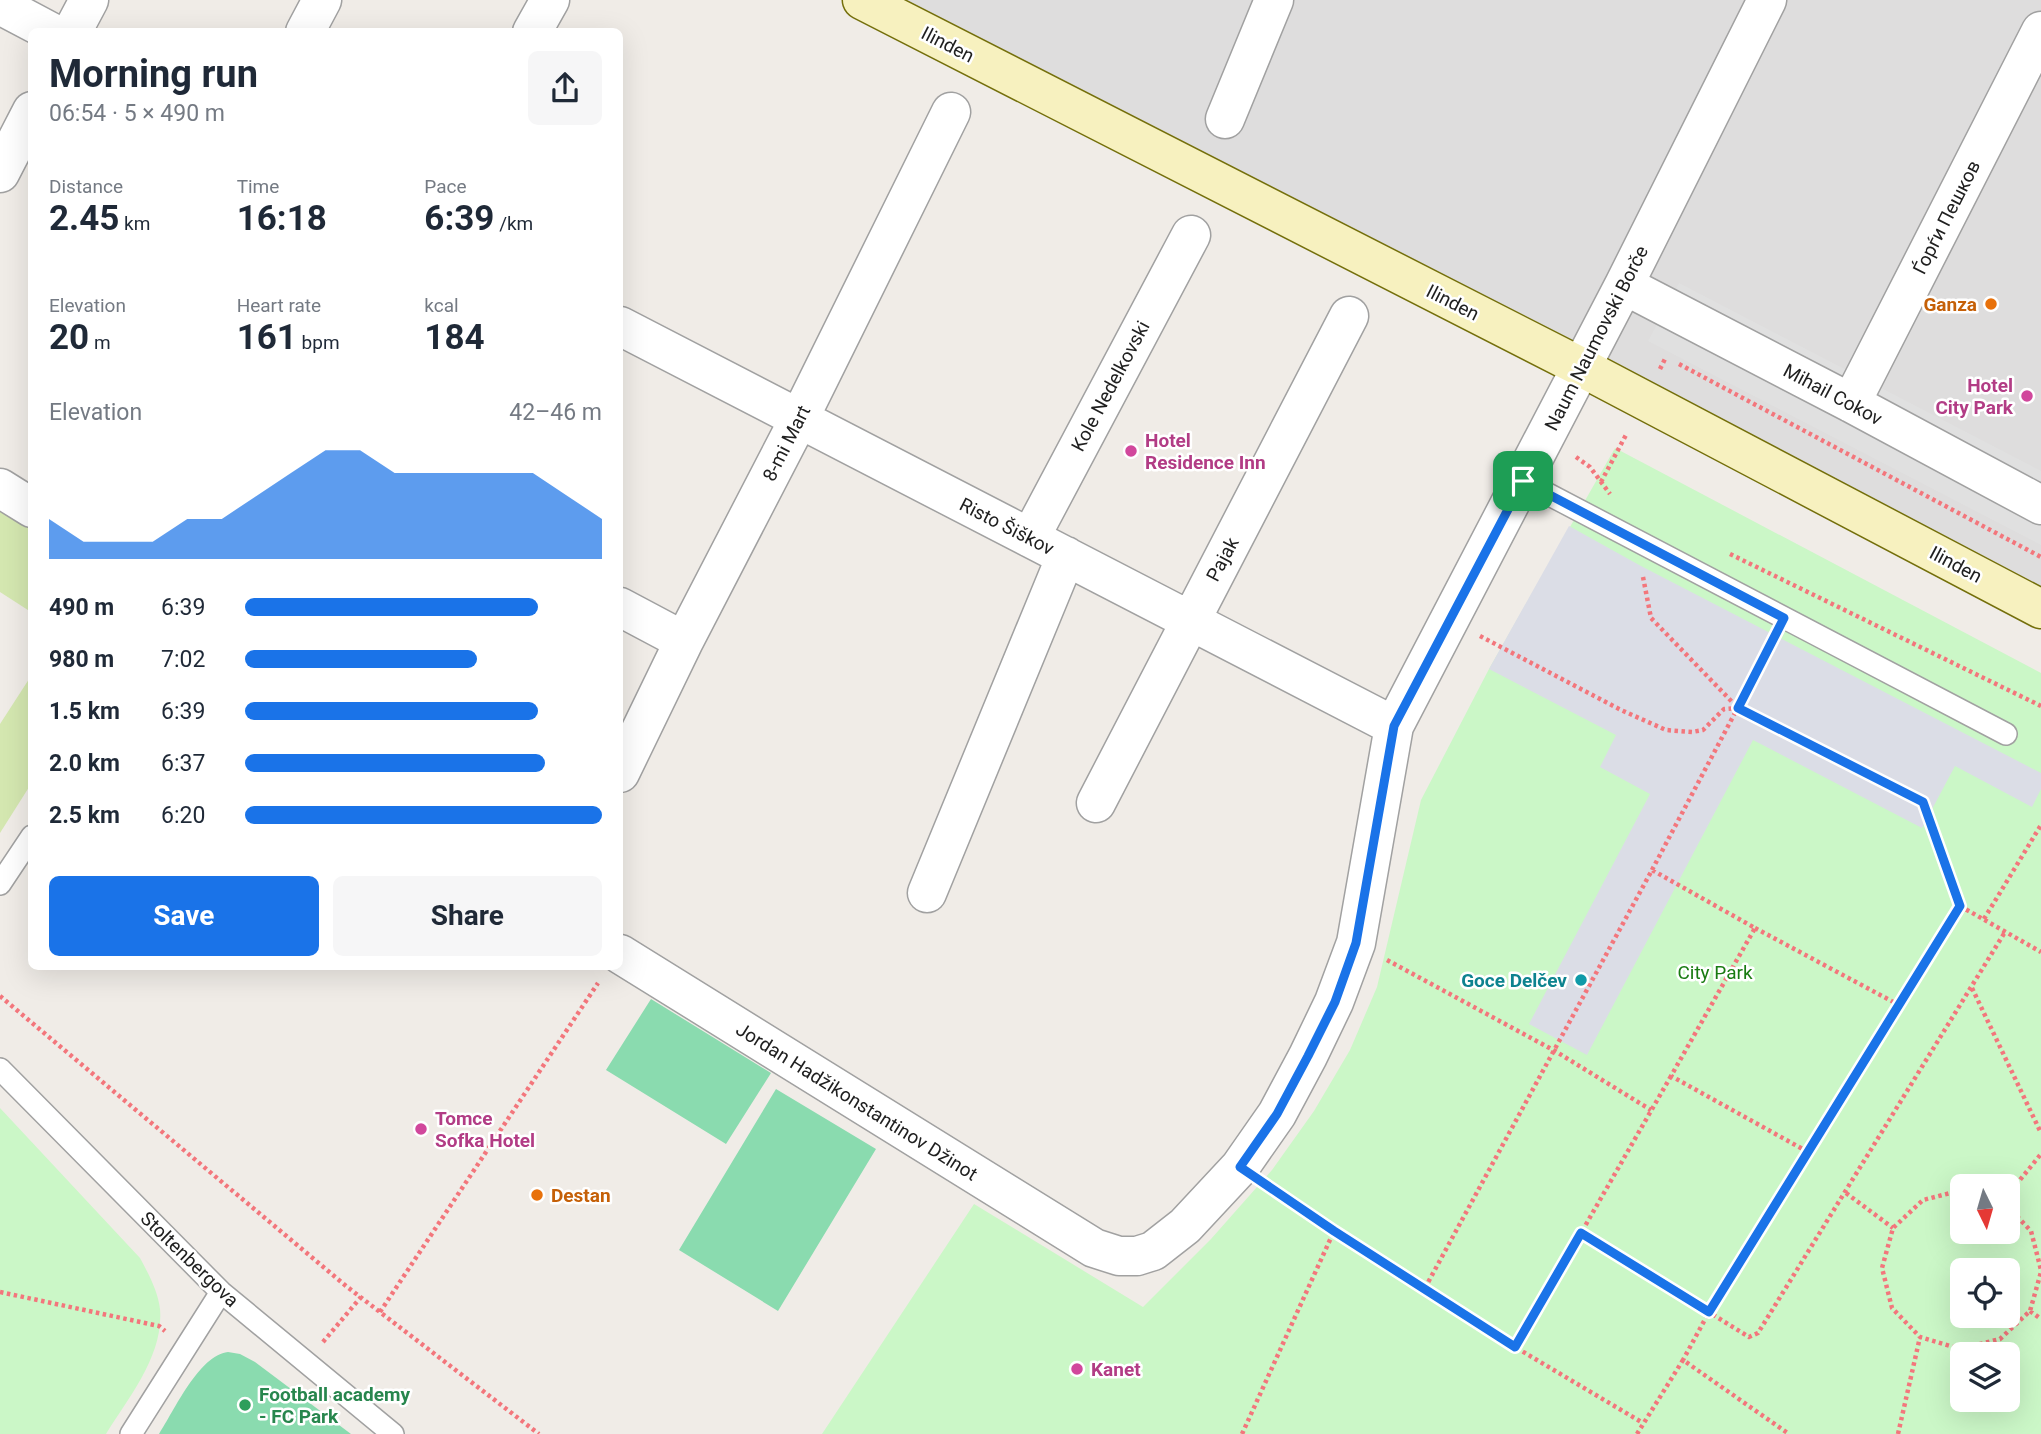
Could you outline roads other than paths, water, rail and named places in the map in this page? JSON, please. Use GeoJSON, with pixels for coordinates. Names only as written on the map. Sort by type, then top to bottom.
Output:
{"type":"FeatureCollection","features":[{"type":"Feature","properties":{"kind":"street"},"geometry":{"type":"LineString","coordinates":[[74,28],[89,0]]}},
{"type":"Feature","properties":{"kind":"street"},"geometry":{"type":"LineString","coordinates":[[307,28],[322,0]]}},
{"type":"Feature","properties":{"kind":"street"},"geometry":{"type":"LineString","coordinates":[[533,28],[550,0]]}},
{"type":"Feature","properties":{"kind":"street","name":"Ilinden"},"geometry":{"type":"LineString","coordinates":[[862,0],[1581,367],[2041,609]]}},
{"type":"Feature","properties":{"kind":"street"},"geometry":{"type":"LineString","coordinates":[[1226,119],[1274,0]]}},
{"type":"Feature","properties":{"kind":"street","name":"Naum Naumovski Borče"},"geometry":{"type":"LineString","coordinates":[[1094,1248],[1119,1256],[1137,1256],[1153,1251],[1185,1226],[1240,1167],[1277,1114],[1335,1002],[1356,943],[1394,726],[1624,285],[1767,0]]}},
{"type":"Feature","properties":{"kind":"street"},"geometry":{"type":"LineString","coordinates":[[0,5],[43,28]]}},
{"type":"Feature","properties":{"kind":"street","name":"Ѓорѓи Пешков"},"geometry":{"type":"LineString","coordinates":[[1851,403],[2041,31]]}},
{"type":"Feature","properties":{"kind":"street","name":"8-mi Mart"},"geometry":{"type":"LineString","coordinates":[[623,767],[951,112]]}},
{"type":"Feature","properties":{"kind":"street"},"geometry":{"type":"LineString","coordinates":[[0,173],[28,119]]}},
{"type":"Feature","properties":{"kind":"street","name":"Kole Nedelkovski"},"geometry":{"type":"LineString","coordinates":[[1030,538],[1191,235]]}},
{"type":"Feature","properties":{"kind":"street","name":"Mihail Cokov"},"geometry":{"type":"LineString","coordinates":[[1624,285],[2041,505]]}},
{"type":"Feature","properties":{"kind":"street","name":"Pajak"},"geometry":{"type":"LineString","coordinates":[[1096,803],[1349,316]]}},
{"type":"Feature","properties":{"kind":"street","name":"Risto Šiškov"},"geometry":{"type":"LineString","coordinates":[[623,328],[1394,726]]}},
{"type":"Feature","properties":{"kind":"street"},"geometry":{"type":"LineString","coordinates":[[0,488],[28,506]]}},
{"type":"Feature","properties":{"kind":"street"},"geometry":{"type":"LineString","coordinates":[[927,893],[1066,556]]}},
{"type":"Feature","properties":{"kind":"street"},"geometry":{"type":"LineString","coordinates":[[623,609],[684,641]]}},
{"type":"Feature","properties":{"kind":"street","name":"Jordan Hadžikonstantinov Džinot"},"geometry":{"type":"LineString","coordinates":[[618,970],[1094,1248]]}},
{"type":"Feature","properties":{"kind":"lane"},"geometry":{"type":"LineString","coordinates":[[1523,481],[2007,734]]}},
{"type":"Feature","properties":{"kind":"lane"},"geometry":{"type":"LineString","coordinates":[[0,884],[28,842]]}},
{"type":"Feature","properties":{"kind":"lane","name":"Stoltenbergova"},"geometry":{"type":"LineString","coordinates":[[0,1069],[221,1292],[393,1434]]}},
{"type":"Feature","properties":{"kind":"lane"},"geometry":{"type":"LineString","coordinates":[[131,1434],[221,1292]]}},
{"type":"Feature","properties":{"kind":"place","name":"Ganza"},"geometry":{"type":"Point","coordinates":[1991,304]}},
{"type":"Feature","properties":{"kind":"place","name":"Hotel City Park"},"geometry":{"type":"Point","coordinates":[2027,396]}},
{"type":"Feature","properties":{"kind":"place","name":"Hotel Residence Inn"},"geometry":{"type":"Point","coordinates":[1131,451]}},
{"type":"Feature","properties":{"kind":"place","name":"Goce Delčev"},"geometry":{"type":"Point","coordinates":[1581,980]}},
{"type":"Feature","properties":{"kind":"place","name":"Tomce Sofka Hotel"},"geometry":{"type":"Point","coordinates":[421,1129]}},
{"type":"Feature","properties":{"kind":"place","name":"Destan"},"geometry":{"type":"Point","coordinates":[537,1195]}},
{"type":"Feature","properties":{"kind":"place","name":"Kanet"},"geometry":{"type":"Point","coordinates":[1077,1369]}},
{"type":"Feature","properties":{"kind":"place","name":"Football academy - FC Park"},"geometry":{"type":"Point","coordinates":[245,1405]}},
{"type":"Feature","properties":{"kind":"park label","name":"City Park"},"geometry":{"type":"Point","coordinates":[1715,972]}}]}
